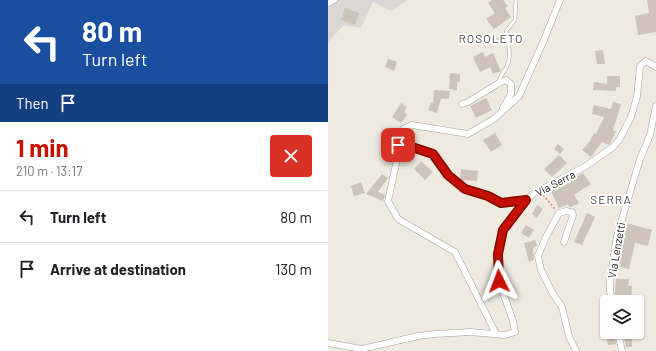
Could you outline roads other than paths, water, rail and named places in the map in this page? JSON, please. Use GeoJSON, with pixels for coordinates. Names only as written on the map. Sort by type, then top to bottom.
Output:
{"type":"FeatureCollection","features":[{"type":"Feature","properties":{"kind":"street"},"geometry":{"type":"LineString","coordinates":[[328,3],[334,0]]}},
{"type":"Feature","properties":{"kind":"street"},"geometry":{"type":"LineString","coordinates":[[496,334],[455,252],[398,219],[388,200],[398,155],[398,141],[403,129],[412,125],[468,134],[494,119],[519,96],[560,0]]}},
{"type":"Feature","properties":{"kind":"street","name":"Via Serra"},"geometry":{"type":"LineString","coordinates":[[328,343],[362,349],[418,336],[435,334],[470,332],[511,334],[514,332],[515,328],[499,281],[498,254],[503,230],[526,200],[541,190],[586,166],[613,147],[620,140],[637,97],[640,66],[646,61],[656,67]]}},
{"type":"Feature","properties":{"kind":"street"},"geometry":{"type":"LineString","coordinates":[[462,104],[468,102],[499,82],[506,80],[512,84],[511,94],[500,113]]}},
{"type":"Feature","properties":{"kind":"street","name":"Via Lenzetti"},"geometry":{"type":"LineString","coordinates":[[611,295],[610,280],[617,236],[640,159],[650,135],[656,106]]}},
{"type":"Feature","properties":{"kind":"street"},"geometry":{"type":"LineString","coordinates":[[564,242],[573,215],[572,212],[566,210],[559,213],[538,256],[541,270],[553,294],[562,307],[569,336],[576,351]]}},
{"type":"Feature","properties":{"kind":"street"},"geometry":{"type":"LineString","coordinates":[[619,339],[622,351]]}},
{"type":"Feature","properties":{"kind":"lane"},"geometry":{"type":"LineString","coordinates":[[499,82],[500,76],[508,65],[509,44],[506,31],[515,20],[516,0]]}},
{"type":"Feature","properties":{"kind":"lane"},"geometry":{"type":"LineString","coordinates":[[398,145],[415,148],[433,154],[448,175],[465,189],[488,196],[501,203],[526,200]]}},
{"type":"Feature","properties":{"kind":"district","name":"ROSOLETO"},"geometry":{"type":"Point","coordinates":[491,38]}},
{"type":"Feature","properties":{"kind":"district","name":"SERRA"},"geometry":{"type":"Point","coordinates":[611,199]}}]}
